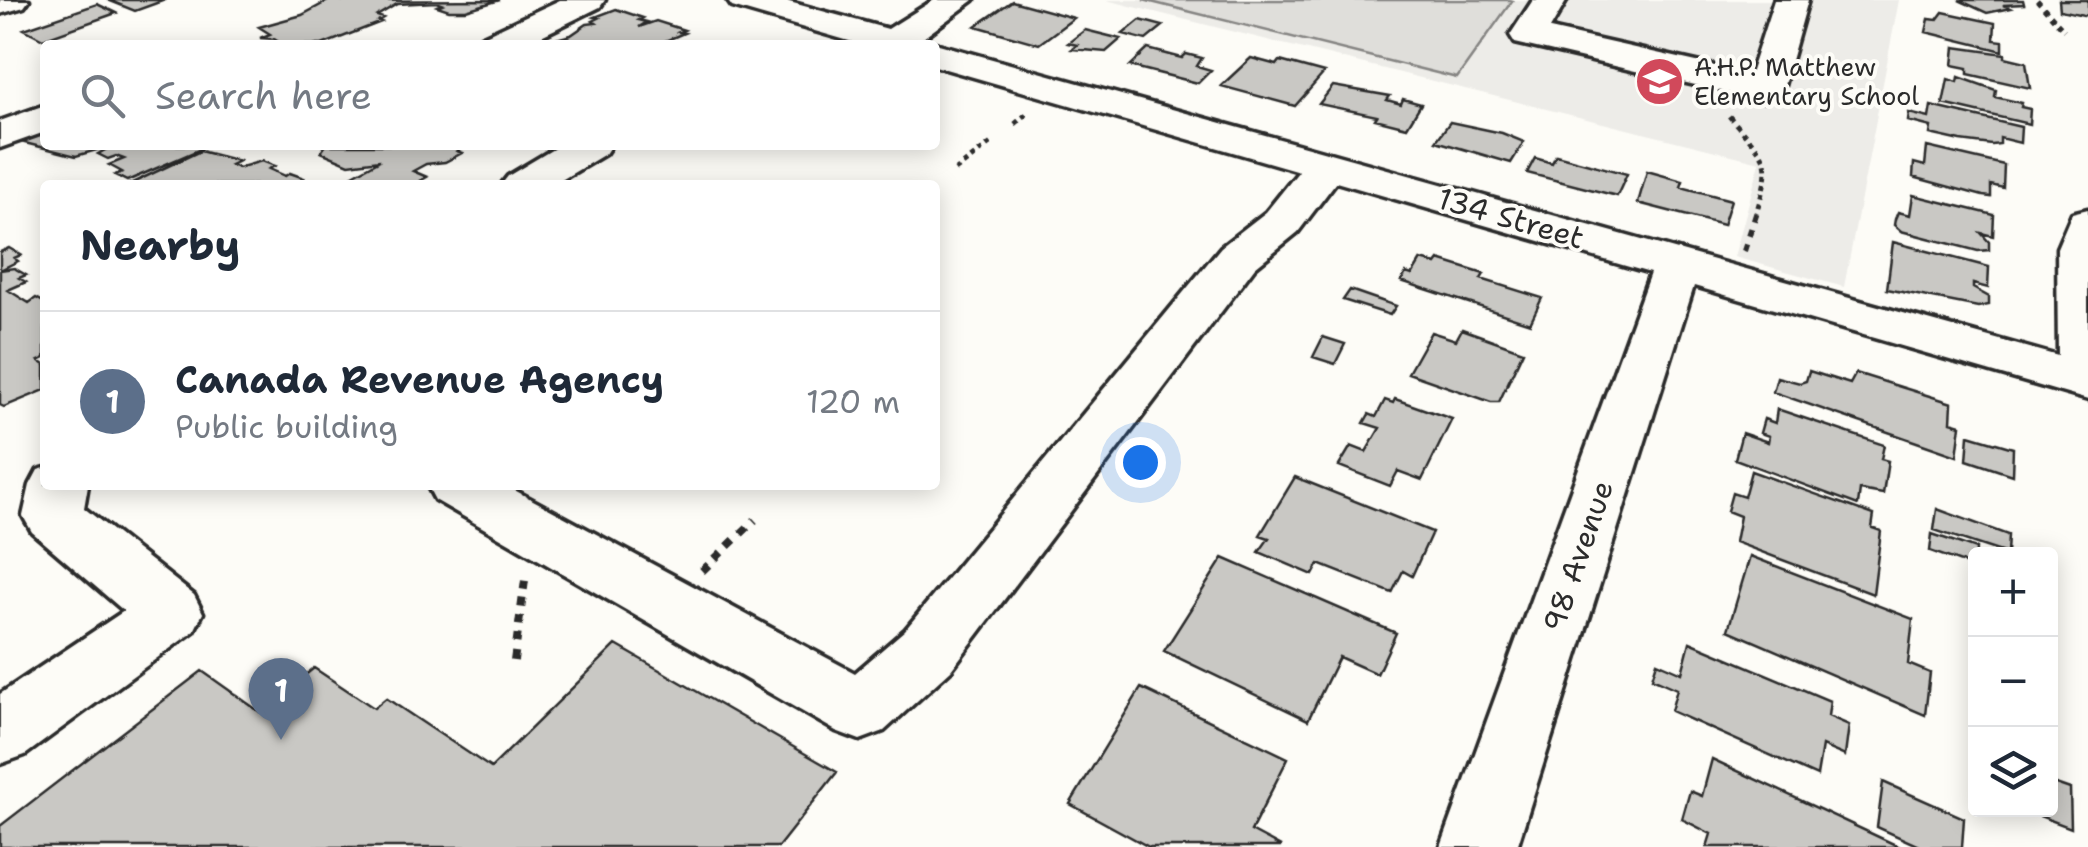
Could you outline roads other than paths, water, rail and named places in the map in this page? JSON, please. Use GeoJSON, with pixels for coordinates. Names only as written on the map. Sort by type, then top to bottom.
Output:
{"type":"FeatureCollection","features":[{"type":"Feature","properties":{"kind":"street"},"geometry":{"type":"LineString","coordinates":[[0,4],[12,0]]}},
{"type":"Feature","properties":{"kind":"street"},"geometry":{"type":"LineString","coordinates":[[498,40],[588,0]]}},
{"type":"Feature","properties":{"kind":"street","name":"134 Street"},"geometry":{"type":"LineString","coordinates":[[744,0],[885,40]]}},
{"type":"Feature","properties":{"kind":"street"},"geometry":{"type":"LineString","coordinates":[[917,40],[957,0]]}},
{"type":"Feature","properties":{"kind":"street"},"geometry":{"type":"LineString","coordinates":[[1550,0],[1528,34],[1764,89],[1791,0]]}},
{"type":"Feature","properties":{"kind":"street"},"geometry":{"type":"LineString","coordinates":[[768,40],[805,18]]}},
{"type":"Feature","properties":{"kind":"street","name":"134 Street"},"geometry":{"type":"LineString","coordinates":[[940,56],[2087,382]]}},
{"type":"Feature","properties":{"kind":"street"},"geometry":{"type":"LineString","coordinates":[[0,136],[40,119]]}},
{"type":"Feature","properties":{"kind":"street"},"geometry":{"type":"LineString","coordinates":[[531,180],[582,150]]}},
{"type":"Feature","properties":{"kind":"street"},"geometry":{"type":"LineString","coordinates":[[465,490],[860,710],[928,650],[1238,257],[1282,222],[1326,166]]}},
{"type":"Feature","properties":{"kind":"street"},"geometry":{"type":"LineString","coordinates":[[2087,382],[2080,248],[2088,224]]}},
{"type":"Feature","properties":{"kind":"street","name":"98 Avenue"},"geometry":{"type":"LineString","coordinates":[[1479,847],[1678,265]]}},
{"type":"Feature","properties":{"kind":"street"},"geometry":{"type":"LineString","coordinates":[[0,733],[172,613],[53,516],[58,490]]}},
{"type":"Feature","properties":{"kind":"place","name":"A.H.P. Matthew Elementary School"},"geometry":{"type":"Point","coordinates":[1659,81]}},
{"type":"Feature","properties":{"kind":"place","name":"Canada Revenue Agency"},"geometry":{"type":"Point","coordinates":[281,740]}}]}
